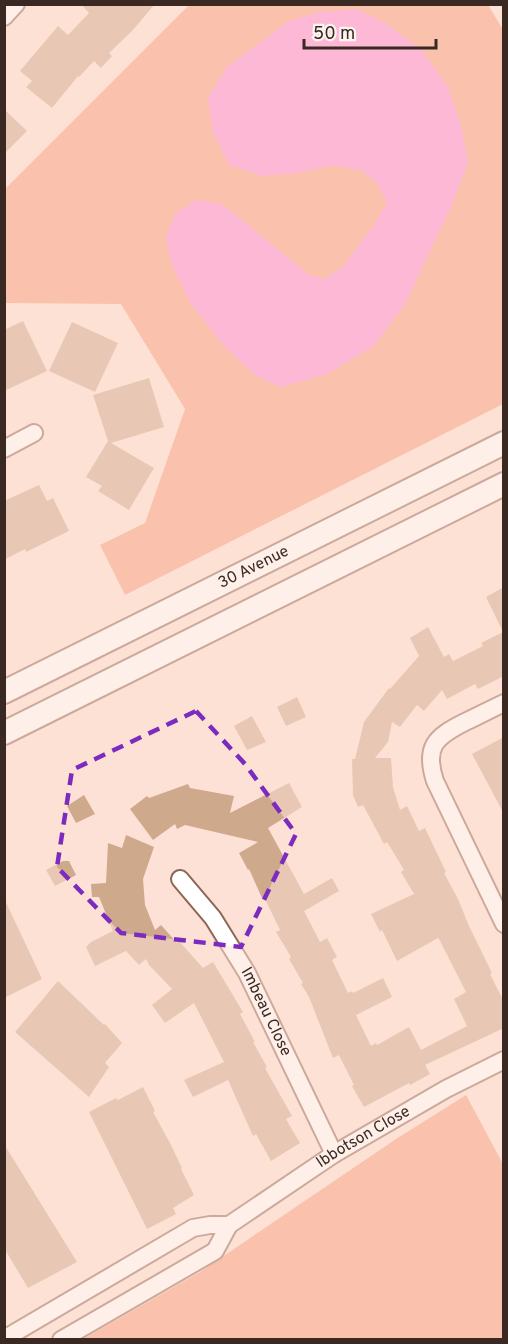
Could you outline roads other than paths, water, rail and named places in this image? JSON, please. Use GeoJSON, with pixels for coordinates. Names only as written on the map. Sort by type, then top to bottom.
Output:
{"type":"FeatureCollection","features":[{"type":"Feature","properties":{"kind":"main road","name":"30 Avenue"},"geometry":{"type":"LineString","coordinates":[[4,692],[504,442]]}},
{"type":"Feature","properties":{"kind":"main road"},"geometry":{"type":"LineString","coordinates":[[4,733],[504,484]]}},
{"type":"Feature","properties":{"kind":"street"},"geometry":{"type":"LineString","coordinates":[[4,17],[16,4]]}},
{"type":"Feature","properties":{"kind":"street"},"geometry":{"type":"LineString","coordinates":[[4,449],[34,433]]}},
{"type":"Feature","properties":{"kind":"street"},"geometry":{"type":"LineString","coordinates":[[504,703],[447,731],[439,738],[433,747],[431,769],[504,924]]}},
{"type":"Feature","properties":{"kind":"street","name":"Imbeau Close"},"geometry":{"type":"LineString","coordinates":[[180,879],[213,918],[247,973],[334,1154]]}},
{"type":"Feature","properties":{"kind":"street","name":"Ibbotson Close"},"geometry":{"type":"LineString","coordinates":[[61,1340],[215,1251],[229,1225],[334,1154],[446,1089],[504,1060]]}},
{"type":"Feature","properties":{"kind":"street"},"geometry":{"type":"LineString","coordinates":[[4,1339],[193,1228],[229,1225]]}}]}
